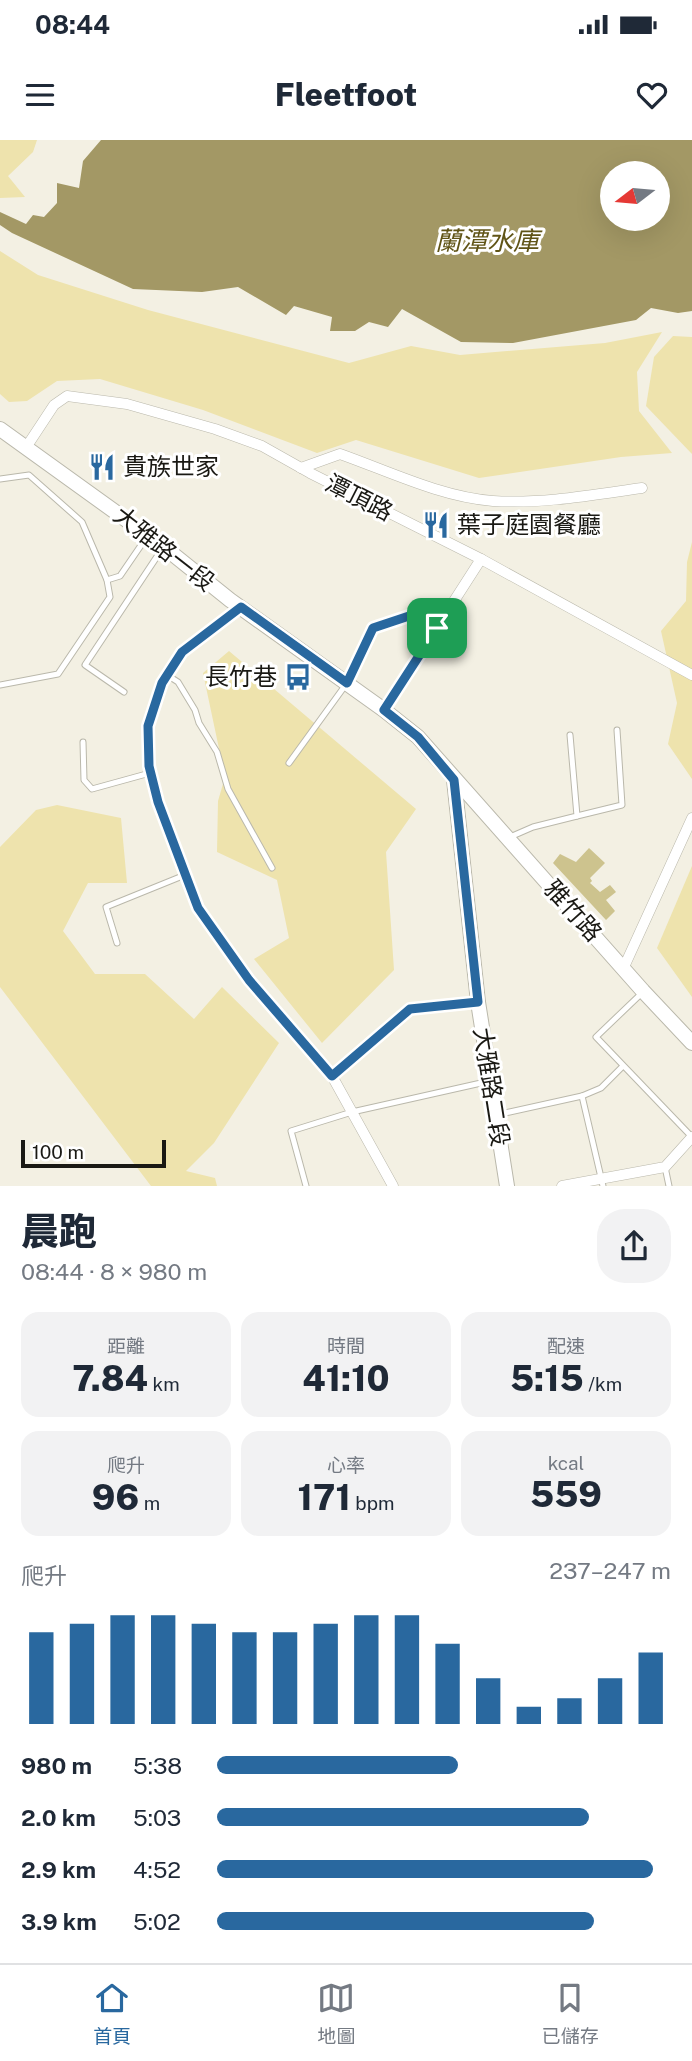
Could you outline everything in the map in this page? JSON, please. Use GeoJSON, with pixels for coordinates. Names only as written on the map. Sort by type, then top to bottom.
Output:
{"type":"FeatureCollection","features":[{"type":"Feature","properties":{"kind":"main road","name":"大雅路一段"},"geometry":{"type":"LineString","coordinates":[[0,429],[27,446],[241,607],[384,710],[418,737],[454,780]]}},
{"type":"Feature","properties":{"kind":"main road","name":"雅竹路"},"geometry":{"type":"LineString","coordinates":[[454,780],[692,1043]]}},
{"type":"Feature","properties":{"kind":"main road","name":"大雅路二段"},"geometry":{"type":"LineString","coordinates":[[454,780],[478,1002],[507,1186]]}},
{"type":"Feature","properties":{"kind":"street","name":"潭頂路"},"geometry":{"type":"LineString","coordinates":[[27,446],[54,405],[67,396],[127,404],[215,429],[262,446],[481,559],[692,675]]}},
{"type":"Feature","properties":{"kind":"street"},"geometry":{"type":"LineString","coordinates":[[301,468],[340,453],[422,485],[490,500],[537,502],[642,488]]}},
{"type":"Feature","properties":{"kind":"street"},"geometry":{"type":"LineString","coordinates":[[384,710],[481,559]]}},
{"type":"Feature","properties":{"kind":"street"},"geometry":{"type":"LineString","coordinates":[[241,607],[182,652],[162,683],[148,726],[150,773],[158,802],[198,908],[249,980],[332,1076],[393,1186]]}},
{"type":"Feature","properties":{"kind":"street"},"geometry":{"type":"LineString","coordinates":[[624,967],[692,818]]}},
{"type":"Feature","properties":{"kind":"street"},"geometry":{"type":"LineString","coordinates":[[562,1186],[603,1182],[665,1167],[692,1137]]}},
{"type":"Feature","properties":{"kind":"lane"},"geometry":{"type":"LineString","coordinates":[[0,479],[29,475],[82,522],[107,580],[110,597],[58,674],[0,685]]}},
{"type":"Feature","properties":{"kind":"lane"},"geometry":{"type":"LineString","coordinates":[[107,580],[120,576],[148,535]]}},
{"type":"Feature","properties":{"kind":"lane"},"geometry":{"type":"LineString","coordinates":[[124,692],[85,665],[164,547]]}},
{"type":"Feature","properties":{"kind":"lane"},"geometry":{"type":"LineString","coordinates":[[289,763],[347,683],[373,628],[412,615],[437,628]]}},
{"type":"Feature","properties":{"kind":"lane"},"geometry":{"type":"LineString","coordinates":[[167,674],[178,682],[195,710],[199,723],[218,752],[228,789],[272,869]]}},
{"type":"Feature","properties":{"kind":"lane"},"geometry":{"type":"LineString","coordinates":[[507,838],[533,827],[622,805],[617,730]]}},
{"type":"Feature","properties":{"kind":"lane"},"geometry":{"type":"LineString","coordinates":[[570,735],[578,816]]}},
{"type":"Feature","properties":{"kind":"lane"},"geometry":{"type":"LineString","coordinates":[[83,743],[84,780],[92,789],[150,773]]}},
{"type":"Feature","properties":{"kind":"lane"},"geometry":{"type":"LineString","coordinates":[[117,943],[106,907],[185,875]]}},
{"type":"Feature","properties":{"kind":"lane"},"geometry":{"type":"LineString","coordinates":[[643,991],[596,1037],[692,1137]]}},
{"type":"Feature","properties":{"kind":"lane"},"geometry":{"type":"LineString","coordinates":[[332,1076],[410,1009],[478,1002]]}},
{"type":"Feature","properties":{"kind":"lane"},"geometry":{"type":"LineString","coordinates":[[496,1115],[582,1096],[601,1088],[623,1066]]}},
{"type":"Feature","properties":{"kind":"lane"},"geometry":{"type":"LineString","coordinates":[[306,1186],[291,1131],[352,1112],[490,1082]]}},
{"type":"Feature","properties":{"kind":"lane"},"geometry":{"type":"LineString","coordinates":[[582,1096],[603,1182]]}},
{"type":"Feature","properties":{"kind":"lane"},"geometry":{"type":"LineString","coordinates":[[665,1167],[669,1186]]}},
{"type":"Feature","properties":{"kind":"shaded area"},"geometry":{"type":"Polygon","coordinates":[[[0,140],[37,140],[33,152],[8,176],[25,197],[0,198],[0,140]]]}},
{"type":"Feature","properties":{"kind":"shaded area"},"geometry":{"type":"Polygon","coordinates":[[[0,251],[38,275],[148,310],[349,363],[411,346],[460,355],[605,343],[662,332],[637,372],[639,411],[672,453],[621,457],[479,478],[356,440],[317,453],[203,410],[100,379],[57,381],[27,401],[9,402],[0,394],[0,251]]]}},
{"type":"Feature","properties":{"kind":"shaded area"},"geometry":{"type":"Polygon","coordinates":[[[673,336],[692,337],[692,454],[646,406],[654,357],[673,336]]]}},
{"type":"Feature","properties":{"kind":"shaded area"},"geometry":{"type":"Polygon","coordinates":[[[692,542],[692,779],[668,744],[677,703],[661,631],[686,601],[687,562],[692,542]]]}},
{"type":"Feature","properties":{"kind":"shaded area"},"geometry":{"type":"Polygon","coordinates":[[[229,651],[416,809],[386,852],[394,970],[322,1043],[254,959],[289,938],[277,880],[217,852],[218,801],[225,777],[203,673],[229,651]]]}},
{"type":"Feature","properties":{"kind":"shaded area"},"geometry":{"type":"Polygon","coordinates":[[[57,805],[121,818],[127,883],[88,883],[63,931],[95,974],[145,974],[194,1019],[222,987],[279,1043],[214,1143],[186,1171],[215,1178],[217,1186],[151,1186],[0,987],[0,847],[36,810],[57,805]]]}},
{"type":"Feature","properties":{"kind":"shaded area"},"geometry":{"type":"Polygon","coordinates":[[[692,866],[692,997],[657,948],[692,866]]]}},
{"type":"Feature","properties":{"kind":"water","name":"蘭潭水庫"},"geometry":{"type":"Polygon","coordinates":[[[101,140],[692,140],[692,311],[678,313],[651,308],[636,320],[513,343],[461,342],[402,309],[388,327],[369,322],[355,331],[330,331],[332,317],[294,306],[286,315],[238,287],[202,292],[133,289],[0,225],[0,212],[26,224],[33,215],[44,217],[57,203],[57,183],[79,188],[83,161],[101,140]]]}},
{"type":"Feature","properties":{"kind":"building"},"geometry":{"type":"Polygon","coordinates":[[[589,848],[605,863],[590,878],[590,883],[600,892],[610,885],[616,892],[606,900],[615,911],[606,920],[553,863],[560,854],[576,862],[589,848]]]}},
{"type":"Feature","properties":{"kind":"place","name":"貴族世家"},"geometry":{"type":"Point","coordinates":[102,467]}},
{"type":"Feature","properties":{"kind":"place","name":"葉子庭園餐廳"},"geometry":{"type":"Point","coordinates":[436,525]}},
{"type":"Feature","properties":{"kind":"place","name":"長竹巷"},"geometry":{"type":"Point","coordinates":[298,677]}},
{"type":"Feature","properties":{"kind":"route"},"geometry":{"type":"LineString","coordinates":[[241,607],[347,683],[373,628],[379,624],[412,615],[437,628],[384,710],[418,737],[454,780],[478,1002],[410,1009],[332,1076],[249,980],[198,908],[158,802],[149,766],[148,726],[162,683],[182,652],[241,607]]}}]}
